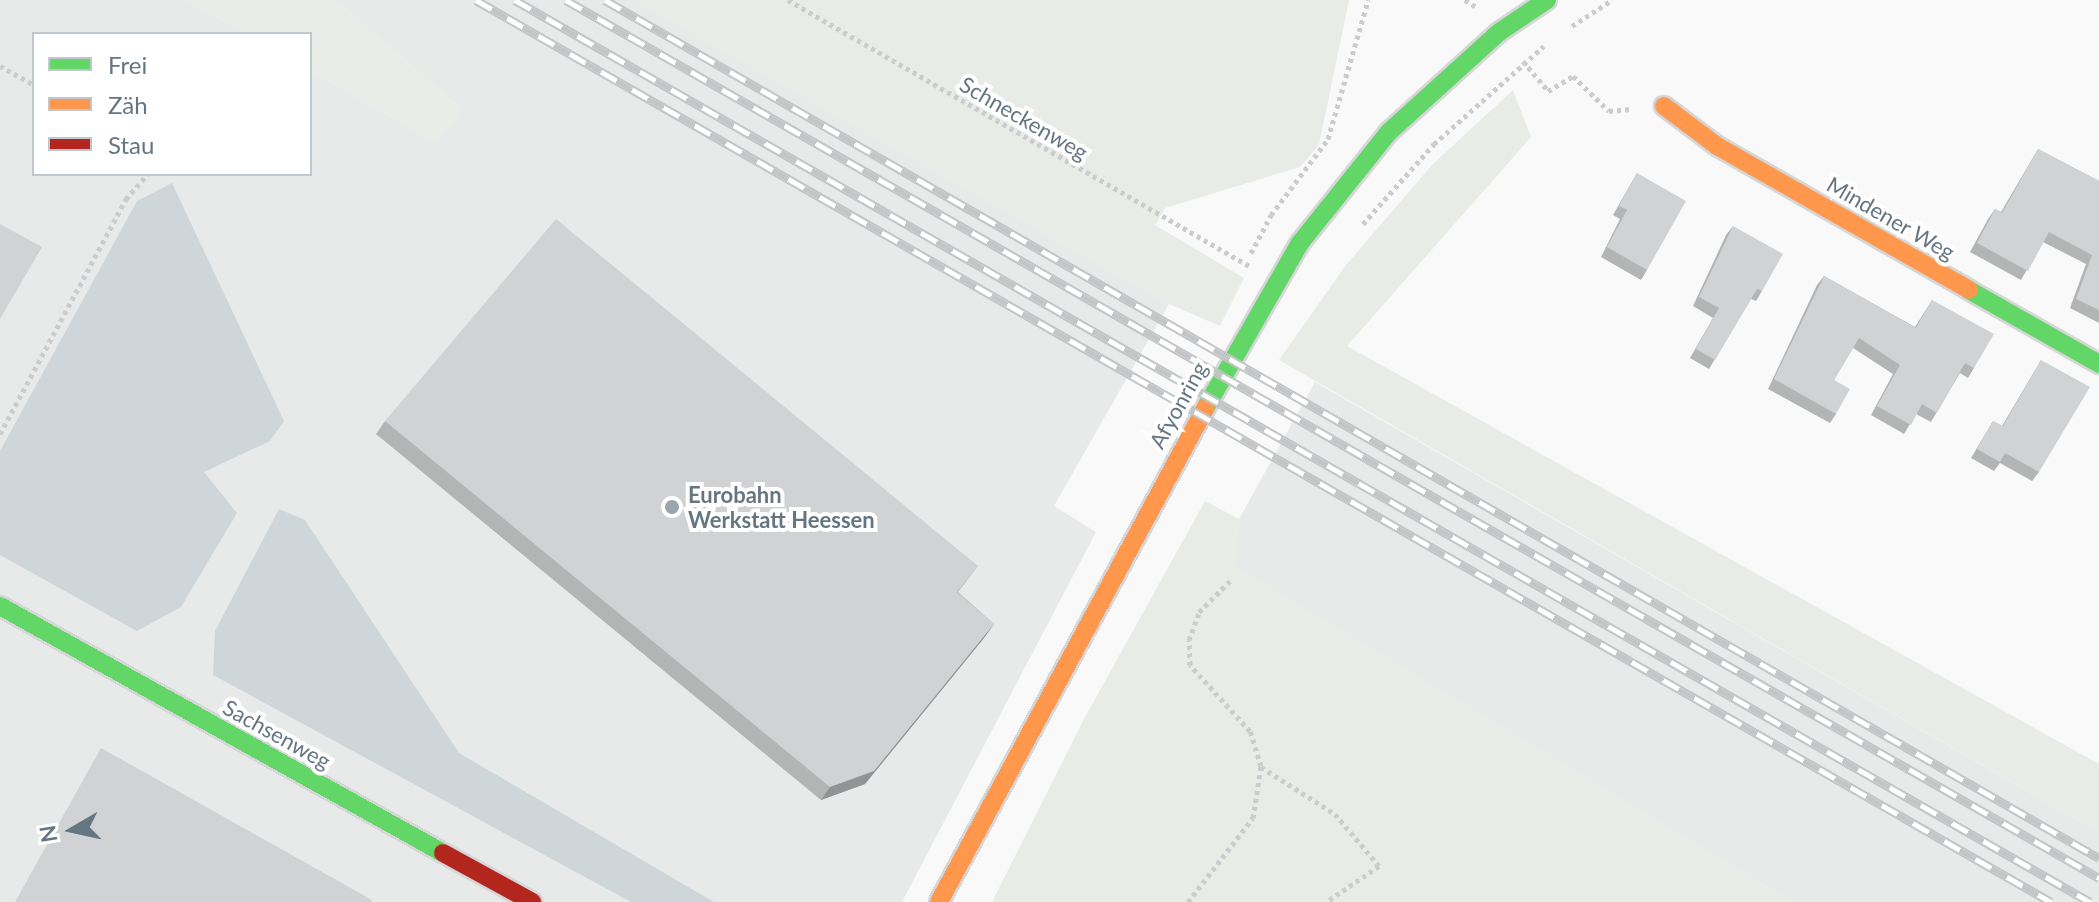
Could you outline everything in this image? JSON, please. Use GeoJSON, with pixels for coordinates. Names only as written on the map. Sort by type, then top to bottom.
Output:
{"type":"FeatureCollection","features":[{"type":"Feature","properties":{"kind":"street","name":"Afyonring"},"geometry":{"type":"LineString","coordinates":[[939,902],[1275,280],[1334,195],[1389,132],[1498,33],[1547,0]]}},
{"type":"Feature","properties":{"kind":"street","name":"Mindener Weg"},"geometry":{"type":"LineString","coordinates":[[1664,106],[1717,146],[2099,364]]}},
{"type":"Feature","properties":{"kind":"street","name":"Sachsenweg"},"geometry":{"type":"LineString","coordinates":[[0,606],[532,902]]}},
{"type":"Feature","properties":{"kind":"path","name":"Schneckenweg"},"geometry":{"type":"LineString","coordinates":[[788,0],[1275,280]]}},
{"type":"Feature","properties":{"kind":"path"},"geometry":{"type":"LineString","coordinates":[[1246,264],[1271,215],[1328,139],[1368,0]]}},
{"type":"Feature","properties":{"kind":"path"},"geometry":{"type":"LineString","coordinates":[[1561,34],[1612,0]]}},
{"type":"Feature","properties":{"kind":"path"},"geometry":{"type":"LineString","coordinates":[[1498,33],[1548,91],[1573,76],[1609,111],[1664,106]]}},
{"type":"Feature","properties":{"kind":"path"},"geometry":{"type":"LineString","coordinates":[[1361,226],[1434,144],[1548,43]]}},
{"type":"Feature","properties":{"kind":"path"},"geometry":{"type":"LineString","coordinates":[[0,66],[32,84]]}},
{"type":"Feature","properties":{"kind":"path"},"geometry":{"type":"LineString","coordinates":[[0,434],[126,199],[146,176]]}},
{"type":"Feature","properties":{"kind":"path"},"geometry":{"type":"LineString","coordinates":[[1188,902],[1253,818],[1261,766],[1250,731],[1190,665],[1189,640],[1199,612],[1233,578]]}},
{"type":"Feature","properties":{"kind":"path"},"geometry":{"type":"LineString","coordinates":[[1261,766],[1335,814],[1379,866],[1326,902]]}},
{"type":"Feature","properties":{"kind":"shaded area"},"geometry":{"type":"Polygon","coordinates":[[[0,0],[187,0],[243,32],[32,32],[32,176],[312,176],[312,71],[434,141],[462,110],[335,0],[633,0],[1169,304],[1054,506],[1096,532],[902,902],[0,902],[0,0]]]}},
{"type":"Feature","properties":{"kind":"shaded area"},"geometry":{"type":"Polygon","coordinates":[[[187,0],[335,0],[462,110],[434,141],[312,71],[312,32],[243,32],[187,0]]]}},
{"type":"Feature","properties":{"kind":"shaded area"},"geometry":{"type":"Polygon","coordinates":[[[632,0],[1349,0],[1319,145],[1300,167],[1165,208],[1155,225],[1244,278],[1220,326],[1169,304],[632,0]]]}},
{"type":"Feature","properties":{"kind":"shaded area"},"geometry":{"type":"Polygon","coordinates":[[[1513,90],[1531,137],[1347,346],[2099,764],[2099,832],[1279,360],[1346,265],[1432,165],[1513,90]]]}},
{"type":"Feature","properties":{"kind":"shaded area"},"geometry":{"type":"Polygon","coordinates":[[[172,183],[284,421],[270,441],[204,472],[237,513],[181,607],[137,631],[0,555],[0,451],[137,201],[172,183]]]}},
{"type":"Feature","properties":{"kind":"shaded area"},"geometry":{"type":"Polygon","coordinates":[[[1315,382],[2099,832],[2099,902],[1792,902],[1234,566],[1239,519],[1315,382]]]}},
{"type":"Feature","properties":{"kind":"shaded area"},"geometry":{"type":"Polygon","coordinates":[[[1205,501],[1239,519],[1235,566],[1792,902],[992,902],[1084,719],[1205,501]]]}},
{"type":"Feature","properties":{"kind":"shaded area"},"geometry":{"type":"Polygon","coordinates":[[[279,509],[305,520],[459,753],[714,902],[631,902],[213,675],[215,631],[279,509]]]}},
{"type":"Feature","properties":{"kind":"building"},"geometry":{"type":"Polygon","coordinates":[[[2038,149],[2099,181],[2099,310],[2076,299],[2092,255],[2049,232],[2028,271],[1977,243],[1995,209],[2002,213],[2038,149]]]}},
{"type":"Feature","properties":{"kind":"building"},"geometry":{"type":"Polygon","coordinates":[[[1637,173],[1686,201],[1647,270],[1607,247],[1627,210],[1619,206],[1637,173]]]}},
{"type":"Feature","properties":{"kind":"building","name":"Eurobahn Werkstatt Heessen"},"geometry":{"type":"Polygon","coordinates":[[[556,219],[978,566],[957,592],[994,624],[874,771],[830,787],[385,421],[556,219]]]}},
{"type":"Feature","properties":{"kind":"building"},"geometry":{"type":"Polygon","coordinates":[[[0,224],[42,247],[0,319],[0,224]]]}},
{"type":"Feature","properties":{"kind":"building"},"geometry":{"type":"Polygon","coordinates":[[[1733,226],[1783,254],[1762,291],[1757,289],[1715,360],[1696,349],[1719,308],[1699,297],[1733,226]]]}},
{"type":"Feature","properties":{"kind":"building"},"geometry":{"type":"Polygon","coordinates":[[[1824,276],[1916,328],[1932,300],[1994,334],[1974,368],[1965,363],[1937,413],[1922,404],[1911,425],[1877,406],[1900,365],[1859,338],[1834,380],[1850,389],[1836,414],[1774,379],[1824,276]]]}},
{"type":"Feature","properties":{"kind":"building"},"geometry":{"type":"Polygon","coordinates":[[[2041,360],[2090,387],[2039,472],[2005,453],[2000,462],[1977,449],[1993,421],[2003,426],[2041,360]]]}},
{"type":"Feature","properties":{"kind":"building"},"geometry":{"type":"Polygon","coordinates":[[[101,748],[372,900],[371,902],[15,902],[101,748]]]}},
{"type":"Feature","properties":{"kind":"railway"},"geometry":{"type":"LineString","coordinates":[[476,0],[2051,902]]}},
{"type":"Feature","properties":{"kind":"railway"},"geometry":{"type":"LineString","coordinates":[[515,0],[2090,902]]}},
{"type":"Feature","properties":{"kind":"railway"},"geometry":{"type":"LineString","coordinates":[[566,0],[2099,878]]}},
{"type":"Feature","properties":{"kind":"railway"},"geometry":{"type":"LineString","coordinates":[[605,0],[2099,858]]}},
{"type":"Feature","properties":{"kind":"traffic: fast"},"geometry":{"type":"LineString","coordinates":[[1206,407],[1300,243],[1389,132],[1498,33],[1547,0]]}},
{"type":"Feature","properties":{"kind":"traffic: fast"},"geometry":{"type":"LineString","coordinates":[[1969,290],[2099,364]]}},
{"type":"Feature","properties":{"kind":"traffic: fast"},"geometry":{"type":"LineString","coordinates":[[0,606],[443,853]]}},
{"type":"Feature","properties":{"kind":"traffic: slow"},"geometry":{"type":"LineString","coordinates":[[1664,106],[1717,146],[1969,290]]}},
{"type":"Feature","properties":{"kind":"traffic: slow"},"geometry":{"type":"LineString","coordinates":[[939,902],[1206,407]]}},
{"type":"Feature","properties":{"kind":"traffic: jam"},"geometry":{"type":"LineString","coordinates":[[443,853],[532,902]]}},
{"type":"Feature","properties":{"kind":"place","name":"Eurobahn Werkstatt Heessen"},"geometry":{"type":"Point","coordinates":[672,507]}}]}
